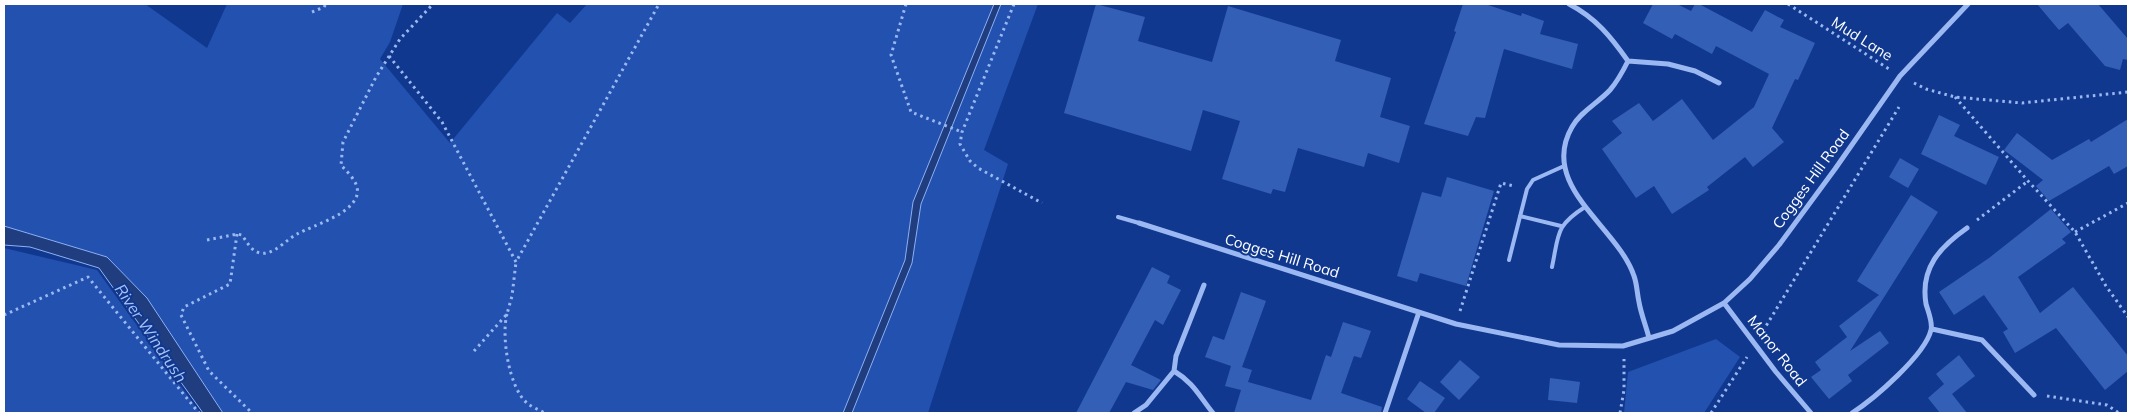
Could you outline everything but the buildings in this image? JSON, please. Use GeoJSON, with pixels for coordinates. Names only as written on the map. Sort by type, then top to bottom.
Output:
{"type":"FeatureCollection","features":[{"type":"Feature","properties":{"kind":"street"},"geometry":{"type":"LineString","coordinates":[[1569,4],[1596,21],[1608,32],[1628,61]]}},
{"type":"Feature","properties":{"kind":"street","name":"Cogges Hill Road"},"geometry":{"type":"LineString","coordinates":[[1139,223],[1456,324],[1560,345],[1623,346],[1673,331],[1724,303],[1750,279],[1779,244],[1835,169],[1900,76],[1968,4]]}},
{"type":"Feature","properties":{"kind":"street"},"geometry":{"type":"LineString","coordinates":[[1628,61],[1668,64],[1695,71],[1719,83]]}},
{"type":"Feature","properties":{"kind":"street"},"geometry":{"type":"LineString","coordinates":[[1628,61],[1611,89],[1572,126],[1567,139],[1564,166],[1569,181],[1585,207],[1610,237],[1634,275],[1639,303],[1649,338]]}},
{"type":"Feature","properties":{"kind":"street"},"geometry":{"type":"LineString","coordinates":[[1852,413],[1915,359],[1932,330],[1924,286],[1929,268],[1936,255],[1952,238],[1967,228]]}},
{"type":"Feature","properties":{"kind":"street"},"geometry":{"type":"LineString","coordinates":[[1134,413],[1146,405],[1174,371],[1176,356],[1204,284]]}},
{"type":"Feature","properties":{"kind":"street","name":"Manor Road"},"geometry":{"type":"LineString","coordinates":[[1724,303],[1811,413]]}},
{"type":"Feature","properties":{"kind":"street"},"geometry":{"type":"LineString","coordinates":[[1385,413],[1418,312]]}},
{"type":"Feature","properties":{"kind":"street"},"geometry":{"type":"LineString","coordinates":[[1932,330],[1982,340],[2034,395]]}},
{"type":"Feature","properties":{"kind":"street"},"geometry":{"type":"LineString","coordinates":[[1174,371],[1185,377],[1213,413]]}},
{"type":"Feature","properties":{"kind":"lane"},"geometry":{"type":"LineString","coordinates":[[1509,260],[1527,189],[1533,180],[1564,166]]}},
{"type":"Feature","properties":{"kind":"lane"},"geometry":{"type":"LineString","coordinates":[[1552,267],[1561,226],[1569,217],[1585,207]]}},
{"type":"Feature","properties":{"kind":"lane"},"geometry":{"type":"LineString","coordinates":[[1520,216],[1561,226]]}},
{"type":"Feature","properties":{"kind":"lane"},"geometry":{"type":"LineString","coordinates":[[1118,217],[1139,223]]}},
{"type":"Feature","properties":{"kind":"path"},"geometry":{"type":"LineString","coordinates":[[312,12],[324,7],[326,4]]}},
{"type":"Feature","properties":{"kind":"path"},"geometry":{"type":"LineString","coordinates":[[208,240],[237,234],[242,235],[252,249],[260,253],[268,253],[297,234],[318,225],[351,204],[357,194],[356,185],[353,177],[342,165],[343,142],[376,77],[400,39],[433,4]]}},
{"type":"Feature","properties":{"kind":"path"},"geometry":{"type":"LineString","coordinates":[[544,413],[527,403],[513,380],[504,334],[512,296],[516,262],[660,4]]}},
{"type":"Feature","properties":{"kind":"path"},"geometry":{"type":"LineString","coordinates":[[906,4],[891,55],[911,112],[962,132]]}},
{"type":"Feature","properties":{"kind":"path"},"geometry":{"type":"LineString","coordinates":[[1014,4],[962,132],[960,144],[970,161],[978,168],[1042,203]]}},
{"type":"Feature","properties":{"kind":"path","name":"Mud Lane"},"geometry":{"type":"LineString","coordinates":[[1788,4],[1900,76],[1926,89],[1955,97],[2022,103],[2128,92]]}},
{"type":"Feature","properties":{"kind":"path"},"geometry":{"type":"LineString","coordinates":[[389,56],[442,122],[516,262]]}},
{"type":"Feature","properties":{"kind":"path"},"geometry":{"type":"LineString","coordinates":[[1711,413],[1903,100],[1900,76]]}},
{"type":"Feature","properties":{"kind":"path"},"geometry":{"type":"LineString","coordinates":[[1955,97],[2075,232],[2106,286],[2128,317]]}},
{"type":"Feature","properties":{"kind":"path"},"geometry":{"type":"LineString","coordinates":[[1967,228],[2028,181]]}},
{"type":"Feature","properties":{"kind":"path"},"geometry":{"type":"LineString","coordinates":[[1456,324],[1501,183],[1527,189]]}},
{"type":"Feature","properties":{"kind":"path"},"geometry":{"type":"LineString","coordinates":[[2075,232],[2128,203]]}},
{"type":"Feature","properties":{"kind":"path"},"geometry":{"type":"LineString","coordinates":[[237,234],[230,284],[184,307],[181,315],[209,371],[252,413]]}},
{"type":"Feature","properties":{"kind":"path"},"geometry":{"type":"LineString","coordinates":[[4,315],[88,276],[198,413]]}},
{"type":"Feature","properties":{"kind":"path"},"geometry":{"type":"LineString","coordinates":[[474,351],[507,314]]}},
{"type":"Feature","properties":{"kind":"path"},"geometry":{"type":"LineString","coordinates":[[1620,413],[1624,390],[1623,346]]}},
{"type":"Feature","properties":{"kind":"path"},"geometry":{"type":"LineString","coordinates":[[2034,395],[2107,404],[2119,413]]}},
{"type":"Feature","properties":{"kind":"shaded area"},"geometry":{"type":"Polygon","coordinates":[[[4,4],[145,4],[207,48],[227,4],[403,4],[390,42],[380,59],[450,143],[557,13],[570,23],[587,4],[1038,4],[984,150],[1008,164],[928,413],[223,413],[107,257],[4,226],[4,4]]]}},
{"type":"Feature","properties":{"kind":"shaded area"},"geometry":{"type":"Polygon","coordinates":[[[4,248],[97,270],[200,413],[4,413],[4,248]]]}},
{"type":"Feature","properties":{"kind":"shaded area"},"geometry":{"type":"Polygon","coordinates":[[[1716,339],[1740,357],[1704,413],[1624,413],[1628,372],[1716,339]]]}},
{"type":"Feature","properties":{"kind":"water"},"geometry":{"type":"Polygon","coordinates":[[[994,4],[1001,4],[921,204],[912,263],[852,413],[843,413],[905,260],[913,202],[994,4]]]}},
{"type":"Feature","properties":{"kind":"water","name":"River Windrush"},"geometry":{"type":"Polygon","coordinates":[[[4,226],[107,257],[147,298],[223,413],[203,413],[99,268],[30,247],[4,245],[4,226]]]}}]}
